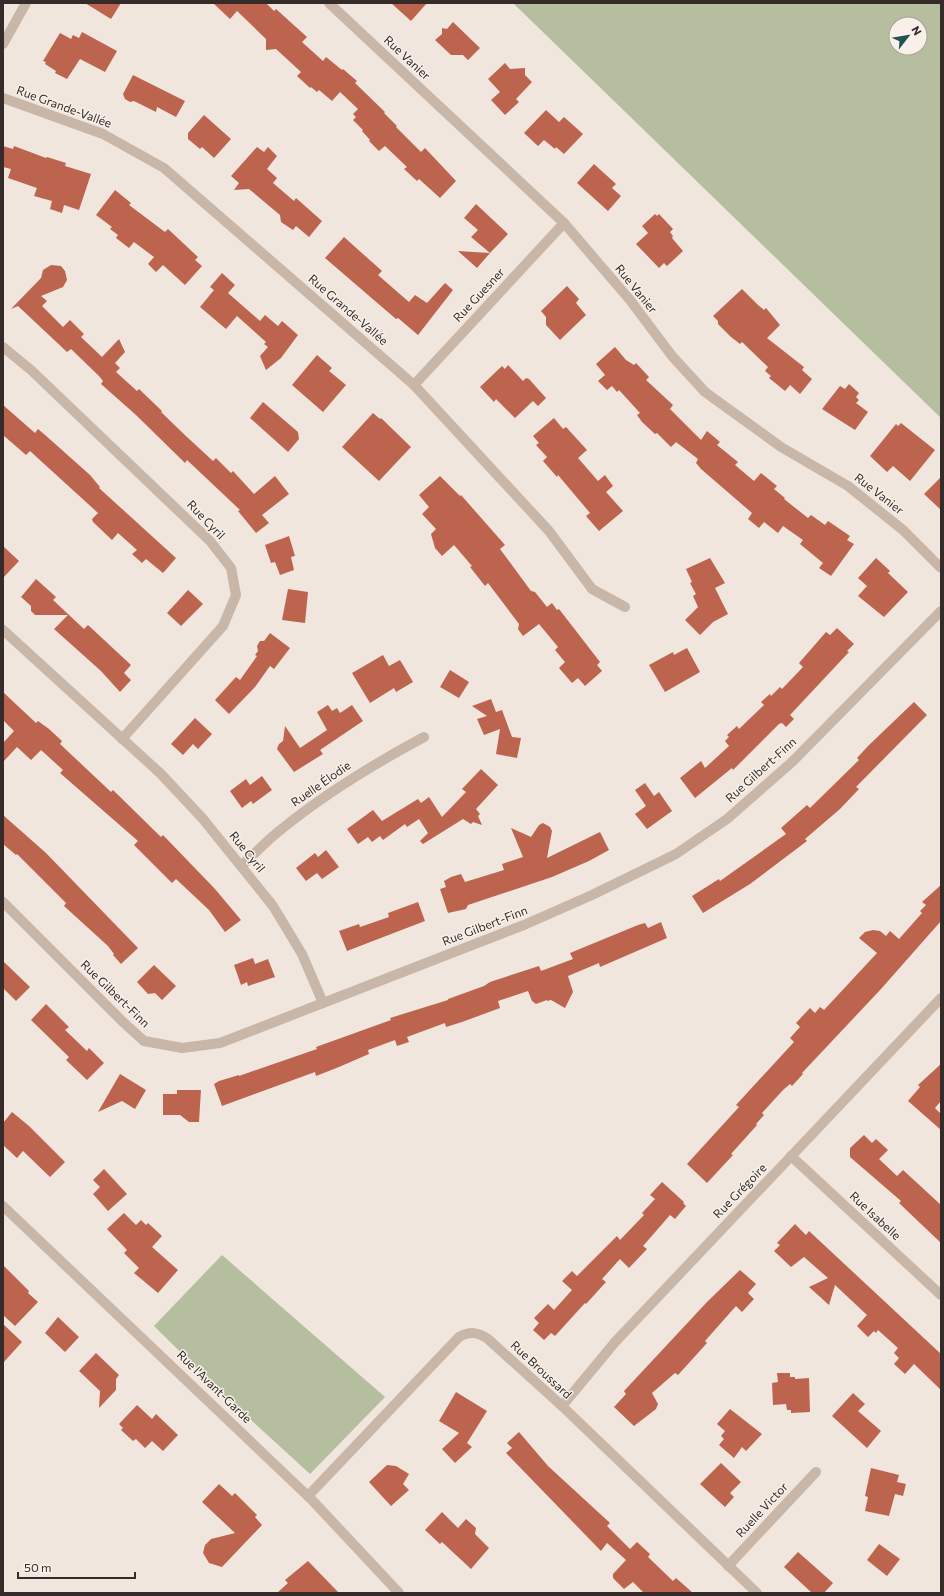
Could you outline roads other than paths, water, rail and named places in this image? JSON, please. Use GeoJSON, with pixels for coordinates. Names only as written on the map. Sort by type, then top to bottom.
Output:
{"type":"FeatureCollection","features":[{"type":"Feature","properties":{"kind":"street"},"geometry":{"type":"LineString","coordinates":[[3,44],[26,3]]}},
{"type":"Feature","properties":{"kind":"street","name":"Rue Vanier"},"geometry":{"type":"LineString","coordinates":[[329,3],[564,223],[630,300],[672,356],[706,392],[781,446],[848,486],[903,530],[941,568]]}},
{"type":"Feature","properties":{"kind":"street","name":"Rue Grande-Vallée"},"geometry":{"type":"LineString","coordinates":[[3,98],[103,134],[164,168],[414,385],[550,531],[592,589],[625,607]]}},
{"type":"Feature","properties":{"kind":"street","name":"Rue Guesner"},"geometry":{"type":"LineString","coordinates":[[414,385],[564,223]]}},
{"type":"Feature","properties":{"kind":"street","name":"Rue Cyril"},"geometry":{"type":"LineString","coordinates":[[3,347],[31,370],[205,535],[231,568],[236,595],[223,626],[122,739]]}},
{"type":"Feature","properties":{"kind":"street","name":"Rue Gilbert-Finn"},"geometry":{"type":"LineString","coordinates":[[3,902],[123,1022],[144,1041],[182,1048],[220,1043],[524,925],[592,895],[676,854],[727,819],[792,762],[941,611]]}},
{"type":"Feature","properties":{"kind":"street","name":"Rue Cyril"},"geometry":{"type":"LineString","coordinates":[[3,630],[161,774],[193,808],[242,865],[273,906],[302,954],[323,1002]]}},
{"type":"Feature","properties":{"kind":"street","name":"Ruelle Élodie"},"geometry":{"type":"LineString","coordinates":[[242,865],[281,828],[326,794],[365,769],[424,736]]}},
{"type":"Feature","properties":{"kind":"street","name":"Rue Grégoire"},"geometry":{"type":"LineString","coordinates":[[562,1406],[616,1341],[941,998]]}},
{"type":"Feature","properties":{"kind":"street","name":"Rue Isabelle"},"geometry":{"type":"LineString","coordinates":[[791,1156],[941,1295]]}},
{"type":"Feature","properties":{"kind":"street","name":"Rue l'Avant-Garde"},"geometry":{"type":"LineString","coordinates":[[3,1206],[308,1496],[400,1593]]}},
{"type":"Feature","properties":{"kind":"street","name":"Rue Broussard"},"geometry":{"type":"LineString","coordinates":[[308,1496],[392,1405],[459,1337],[464,1334],[476,1333],[488,1339],[562,1406],[757,1593]]}},
{"type":"Feature","properties":{"kind":"street","name":"Ruelle Victor"},"geometry":{"type":"LineString","coordinates":[[728,1566],[816,1472]]}}]}
